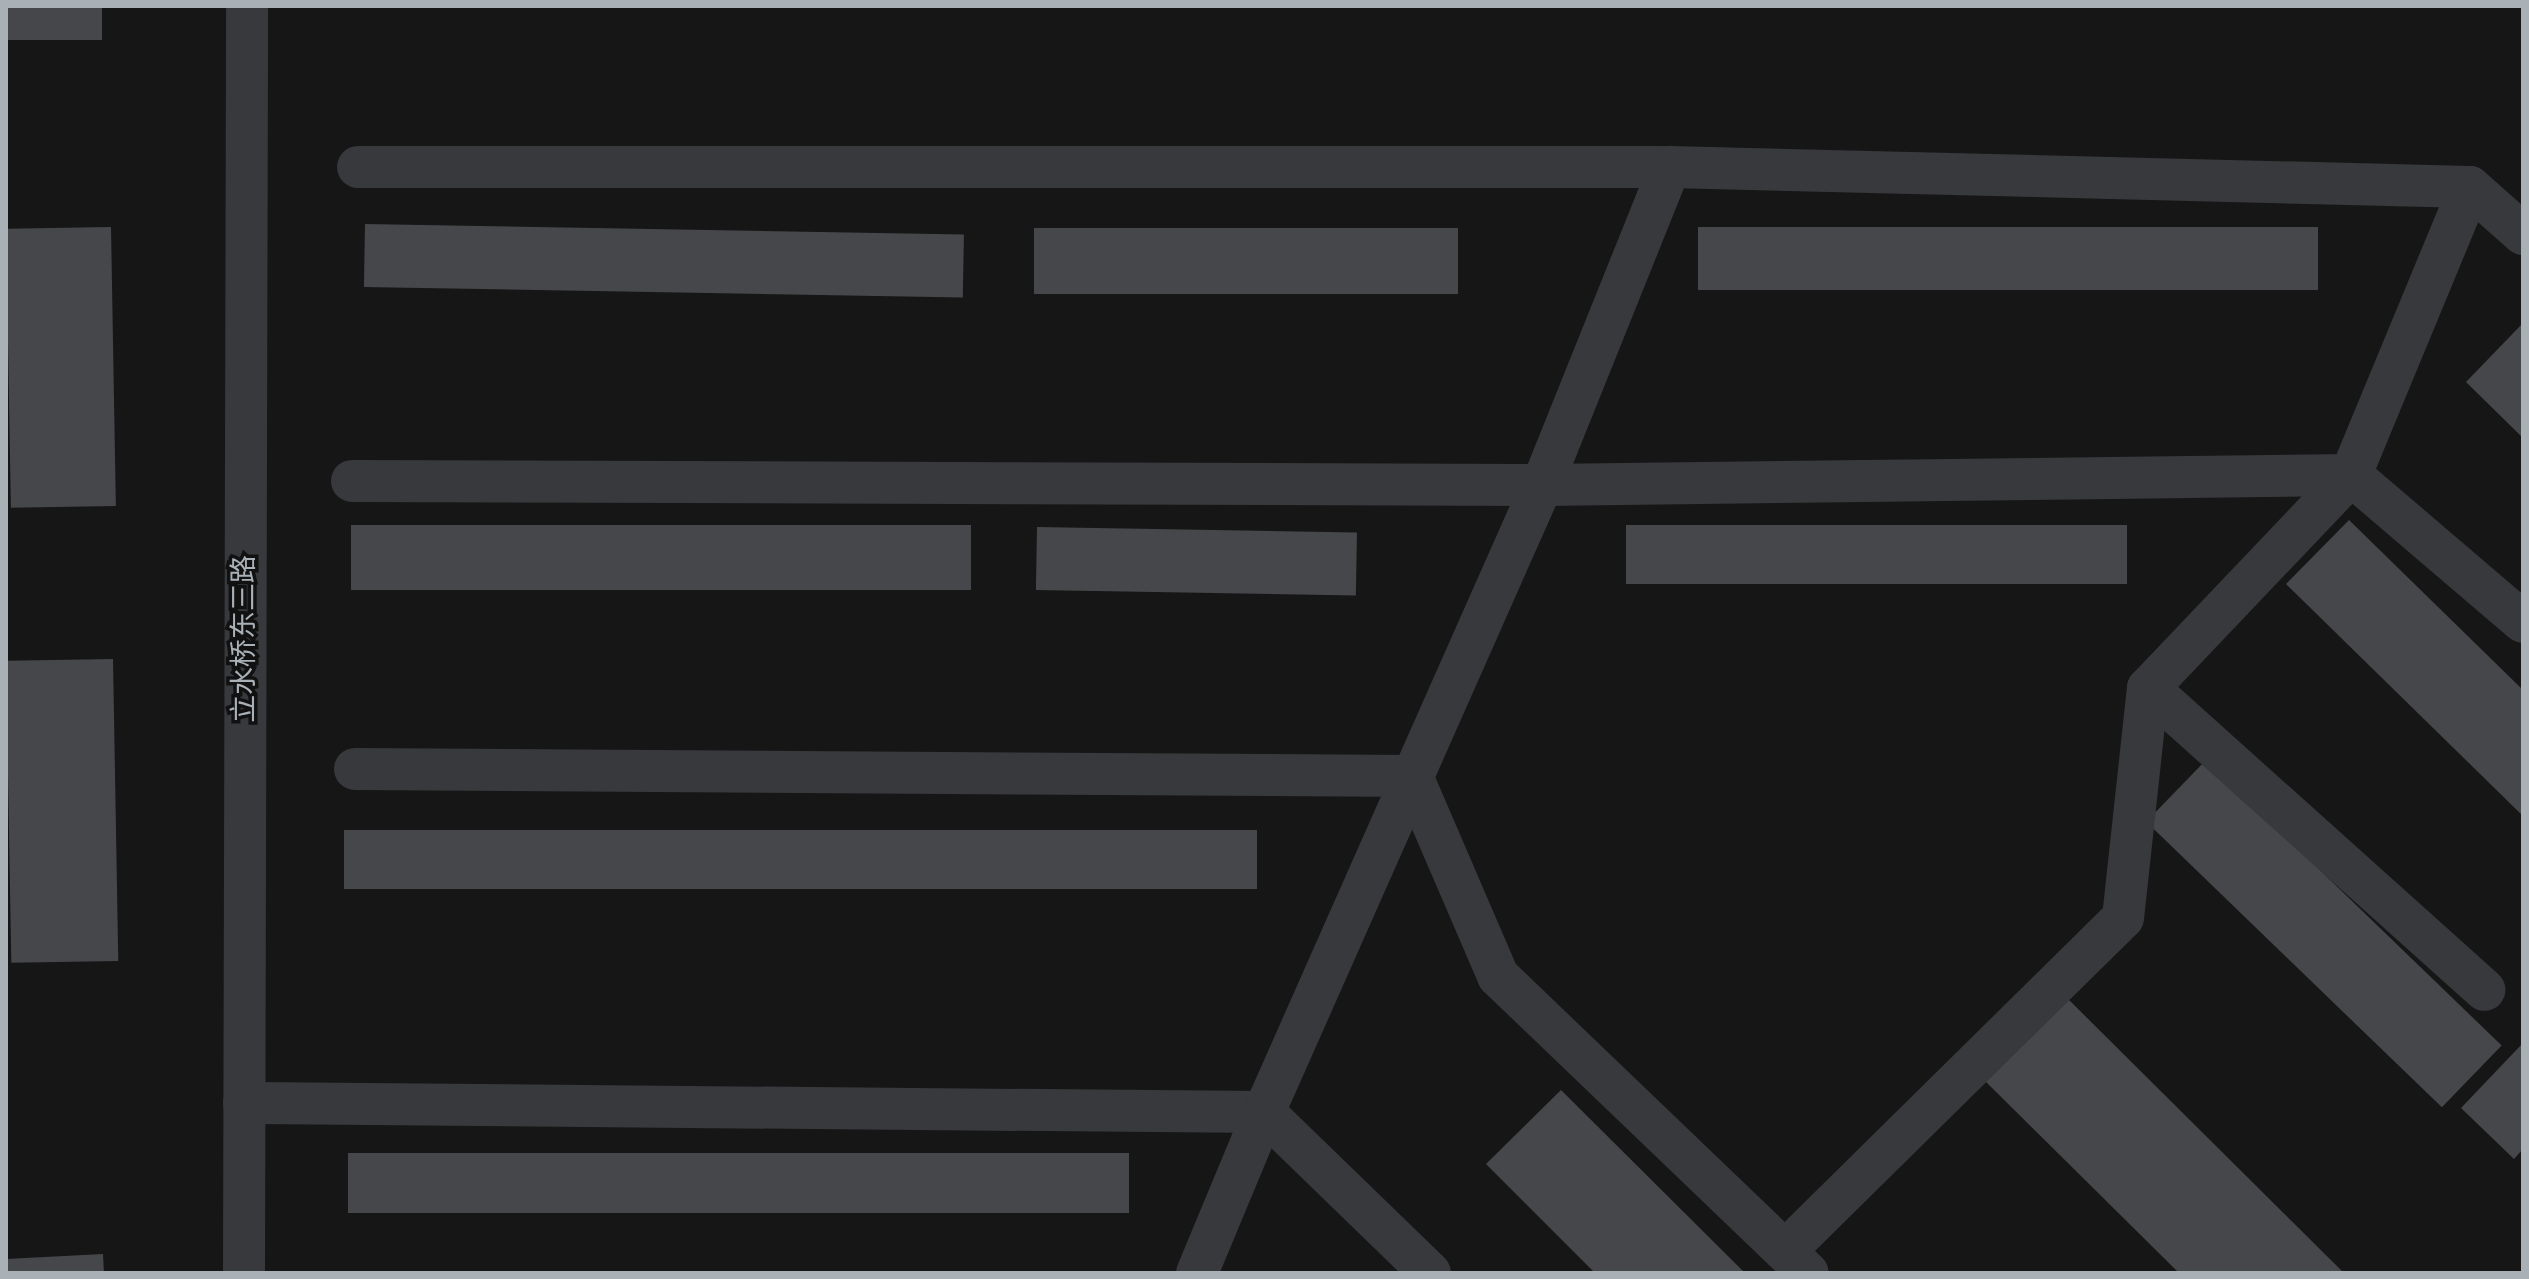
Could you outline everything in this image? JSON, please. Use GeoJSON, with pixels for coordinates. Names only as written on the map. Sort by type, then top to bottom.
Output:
{"type":"FeatureCollection","features":[{"type":"Feature","properties":{"kind":"street","name":"立水桥东三路"},"geometry":{"type":"LineString","coordinates":[[244,1273],[247,6]]}},
{"type":"Feature","properties":{"kind":"street"},"geometry":{"type":"LineString","coordinates":[[358,167],[1670,167],[2470,187],[2523,234]]}},
{"type":"Feature","properties":{"kind":"street"},"geometry":{"type":"LineString","coordinates":[[1197,1273],[1264,1112],[1542,485],[1670,167]]}},
{"type":"Feature","properties":{"kind":"street"},"geometry":{"type":"LineString","coordinates":[[1412,776],[1498,976],[1797,1262],[2123,918],[2148,688],[2351,475],[2470,187]]}},
{"type":"Feature","properties":{"kind":"street"},"geometry":{"type":"LineString","coordinates":[[352,481],[1542,485],[2351,475],[2523,622]]}},
{"type":"Feature","properties":{"kind":"street"},"geometry":{"type":"LineString","coordinates":[[2148,688],[2484,990]]}},
{"type":"Feature","properties":{"kind":"street"},"geometry":{"type":"LineString","coordinates":[[355,769],[1412,776]]}},
{"type":"Feature","properties":{"kind":"street"},"geometry":{"type":"LineString","coordinates":[[244,1103],[1264,1112],[1430,1273]]}},
{"type":"Feature","properties":{"kind":"building"},"geometry":{"type":"Polygon","coordinates":[[[6,6],[102,6],[102,40],[6,40],[6,6]]]}},
{"type":"Feature","properties":{"kind":"building"},"geometry":{"type":"Polygon","coordinates":[[[365,224],[964,234],[963,297],[364,287],[365,224]]]}},
{"type":"Feature","properties":{"kind":"building"},"geometry":{"type":"Polygon","coordinates":[[[111,227],[116,506],[11,508],[6,229],[111,227]]]}},
{"type":"Feature","properties":{"kind":"building"},"geometry":{"type":"Polygon","coordinates":[[[1698,227],[2318,227],[2318,290],[1698,290],[1698,227]]]}},
{"type":"Feature","properties":{"kind":"building"},"geometry":{"type":"Polygon","coordinates":[[[1034,228],[1458,228],[1458,294],[1034,294],[1034,228]]]}},
{"type":"Feature","properties":{"kind":"building"},"geometry":{"type":"Polygon","coordinates":[[[2523,323],[2523,438],[2466,382],[2523,323]]]}},
{"type":"Feature","properties":{"kind":"building"},"geometry":{"type":"Polygon","coordinates":[[[2349,520],[2523,690],[2523,816],[2286,584],[2349,520]]]}},
{"type":"Feature","properties":{"kind":"building"},"geometry":{"type":"Polygon","coordinates":[[[351,525],[971,525],[971,590],[351,590],[351,525]]]}},
{"type":"Feature","properties":{"kind":"building"},"geometry":{"type":"Polygon","coordinates":[[[1626,525],[2127,525],[2127,584],[1626,584],[1626,525]]]}},
{"type":"Feature","properties":{"kind":"building"},"geometry":{"type":"Polygon","coordinates":[[[1037,527],[1357,533],[1356,596],[1036,590],[1037,527]]]}},
{"type":"Feature","properties":{"kind":"building"},"geometry":{"type":"Polygon","coordinates":[[[113,659],[118,961],[11,963],[6,661],[113,659]]]}},
{"type":"Feature","properties":{"kind":"building"},"geometry":{"type":"Polygon","coordinates":[[[2206,760],[2502,1046],[2442,1107],[2146,822],[2206,760]]]}},
{"type":"Feature","properties":{"kind":"building"},"geometry":{"type":"Polygon","coordinates":[[[344,830],[1257,830],[1257,889],[344,889],[344,830]]]}},
{"type":"Feature","properties":{"kind":"building"},"geometry":{"type":"Polygon","coordinates":[[[2066,997],[2344,1273],[2179,1273],[1983,1079],[2066,997]]]}},
{"type":"Feature","properties":{"kind":"building"},"geometry":{"type":"Polygon","coordinates":[[[2523,1043],[2523,1149],[2514,1159],[2461,1108],[2523,1043]]]}},
{"type":"Feature","properties":{"kind":"building"},"geometry":{"type":"Polygon","coordinates":[[[1561,1090],[1745,1273],[1595,1273],[1486,1164],[1561,1090]]]}},
{"type":"Feature","properties":{"kind":"building"},"geometry":{"type":"Polygon","coordinates":[[[348,1153],[1129,1153],[1129,1213],[348,1213],[348,1153]]]}},
{"type":"Feature","properties":{"kind":"building"},"geometry":{"type":"Polygon","coordinates":[[[103,1254],[104,1273],[7,1273],[6,1259],[103,1254]]]}}]}
